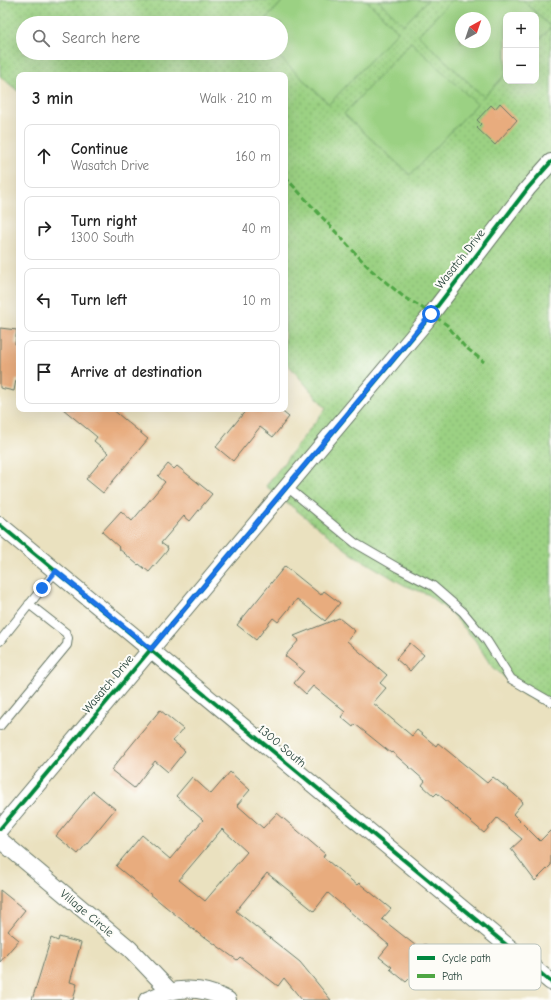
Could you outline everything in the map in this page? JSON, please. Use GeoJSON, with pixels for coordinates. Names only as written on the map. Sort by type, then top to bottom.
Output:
{"type":"FeatureCollection","features":[{"type":"Feature","properties":{"kind":"street","name":"Wasatch Drive"},"geometry":{"type":"LineString","coordinates":[[0,829],[426,320],[528,188],[551,162]]}},
{"type":"Feature","properties":{"kind":"street","name":"1300 South"},"geometry":{"type":"LineString","coordinates":[[4,530],[151,649],[505,944]]}},
{"type":"Feature","properties":{"kind":"street","name":"Village Circle"},"geometry":{"type":"LineString","coordinates":[[0,840],[130,949],[170,991]]}},
{"type":"Feature","properties":{"kind":"street","name":"1300 South"},"geometry":{"type":"LineString","coordinates":[[541,974],[551,982]]}},
{"type":"Feature","properties":{"kind":"street"},"geometry":{"type":"LineString","coordinates":[[147,1000],[170,991],[188,988],[212,993],[228,1000]]}},
{"type":"Feature","properties":{"kind":"lane"},"geometry":{"type":"LineString","coordinates":[[287,487],[356,543],[398,568],[433,586],[463,612],[487,641],[511,679],[551,702]]}},
{"type":"Feature","properties":{"kind":"lane"},"geometry":{"type":"LineString","coordinates":[[0,641],[56,571]]}},
{"type":"Feature","properties":{"kind":"lane"},"geometry":{"type":"LineString","coordinates":[[0,726],[67,645],[68,638],[66,633],[29,604]]}},
{"type":"Feature","properties":{"kind":"green space"},"geometry":{"type":"Polygon","coordinates":[[[0,0],[551,0],[551,707],[524,695],[490,664],[475,640],[450,612],[427,594],[404,585],[352,554],[266,486],[326,408],[288,364],[288,72],[16,72],[16,89],[0,76],[0,0]]]}},
{"type":"Feature","properties":{"kind":"green space"},"geometry":{"type":"Polygon","coordinates":[[[284,0],[366,0],[398,31],[329,104],[282,60],[288,60],[288,16],[269,16],[284,0]]]}},
{"type":"Feature","properties":{"kind":"green space"},"geometry":{"type":"Polygon","coordinates":[[[378,0],[428,0],[404,25],[378,0]]]}},
{"type":"Feature","properties":{"kind":"green space"},"geometry":{"type":"Polygon","coordinates":[[[452,0],[523,0],[535,12],[503,12],[503,77],[484,97],[418,35],[452,0]]]}},
{"type":"Feature","properties":{"kind":"green space"},"geometry":{"type":"Polygon","coordinates":[[[539,15],[551,27],[539,40],[539,15]]]}},
{"type":"Feature","properties":{"kind":"green space"},"geometry":{"type":"Polygon","coordinates":[[[411,42],[477,104],[410,175],[344,114],[411,42]]]}},
{"type":"Feature","properties":{"kind":"building"},"geometry":{"type":"Polygon","coordinates":[[[500,103],[517,120],[495,145],[477,128],[481,124],[477,120],[491,105],[495,109],[500,103]]]}},
{"type":"Feature","properties":{"kind":"building"},"geometry":{"type":"Polygon","coordinates":[[[0,328],[16,330],[16,380],[14,391],[0,388],[0,328]]]}},
{"type":"Feature","properties":{"kind":"building"},"geometry":{"type":"Polygon","coordinates":[[[67,412],[116,412],[148,439],[103,493],[86,479],[108,453],[94,441],[97,437],[67,412]]]}},
{"type":"Feature","properties":{"kind":"building"},"geometry":{"type":"Polygon","coordinates":[[[245,412],[283,412],[289,417],[273,437],[260,427],[233,461],[216,447],[245,412]]]}},
{"type":"Feature","properties":{"kind":"building"},"geometry":{"type":"Polygon","coordinates":[[[168,464],[174,469],[177,466],[212,494],[190,521],[184,516],[161,543],[168,548],[167,551],[149,572],[118,548],[119,547],[102,532],[121,511],[132,521],[165,482],[158,476],[168,464]]]}},
{"type":"Feature","properties":{"kind":"building"},"geometry":{"type":"Polygon","coordinates":[[[285,566],[321,595],[324,591],[340,603],[325,621],[297,599],[278,622],[273,618],[256,640],[237,625],[285,566]]]}},
{"type":"Feature","properties":{"kind":"building"},"geometry":{"type":"Polygon","coordinates":[[[339,618],[355,631],[347,641],[387,675],[380,683],[386,688],[373,703],[412,736],[417,730],[436,746],[438,743],[487,783],[493,777],[507,788],[523,802],[513,814],[540,841],[551,830],[551,865],[535,881],[511,849],[522,839],[497,818],[484,833],[437,793],[434,796],[422,785],[425,781],[392,752],[391,753],[355,724],[353,727],[341,717],[345,712],[313,686],[306,694],[294,683],[304,671],[285,656],[299,640],[294,636],[339,618]]]}},
{"type":"Feature","properties":{"kind":"building"},"geometry":{"type":"Polygon","coordinates":[[[410,643],[424,655],[410,671],[396,659],[410,643]]]}},
{"type":"Feature","properties":{"kind":"building"},"geometry":{"type":"Polygon","coordinates":[[[160,710],[183,729],[173,741],[185,751],[168,772],[155,761],[134,788],[111,770],[160,710]]]}},
{"type":"Feature","properties":{"kind":"building"},"geometry":{"type":"Polygon","coordinates":[[[230,772],[250,790],[237,805],[263,828],[277,813],[325,854],[323,857],[357,885],[359,883],[391,909],[382,919],[414,944],[409,944],[409,979],[406,982],[390,969],[392,967],[379,957],[389,945],[328,893],[314,911],[267,873],[236,911],[300,962],[331,1000],[302,1000],[284,978],[278,986],[240,957],[237,960],[205,937],[204,938],[116,866],[142,835],[170,859],[203,820],[176,796],[192,777],[211,794],[230,772]],[[222,829],[179,880],[205,901],[247,852],[222,829]]]}},
{"type":"Feature","properties":{"kind":"building"},"geometry":{"type":"Polygon","coordinates":[[[93,791],[115,809],[78,854],[56,836],[93,791]]]}},
{"type":"Feature","properties":{"kind":"building"},"geometry":{"type":"Polygon","coordinates":[[[0,890],[25,910],[8,931],[19,940],[0,962],[0,890]]]}},
{"type":"Feature","properties":{"kind":"building"},"geometry":{"type":"Polygon","coordinates":[[[59,937],[81,943],[70,982],[77,984],[73,1000],[32,1000],[51,938],[58,941],[59,937]]]}},
{"type":"Feature","properties":{"kind":"marked path"},"geometry":{"type":"LineString","coordinates":[[288,180],[370,269],[405,298],[447,325],[464,346],[484,362]]}},
{"type":"Feature","properties":{"kind":"cycle path"},"geometry":{"type":"LineString","coordinates":[[0,829],[426,321],[528,188],[551,162]]}},
{"type":"Feature","properties":{"kind":"cycle path"},"geometry":{"type":"LineString","coordinates":[[0,525],[505,944]]}},
{"type":"Feature","properties":{"kind":"cycle path"},"geometry":{"type":"LineString","coordinates":[[541,974],[551,982]]}},
{"type":"Feature","properties":{"kind":"route"},"geometry":{"type":"LineString","coordinates":[[42,588],[56,571],[151,649],[431,314]]}}]}
